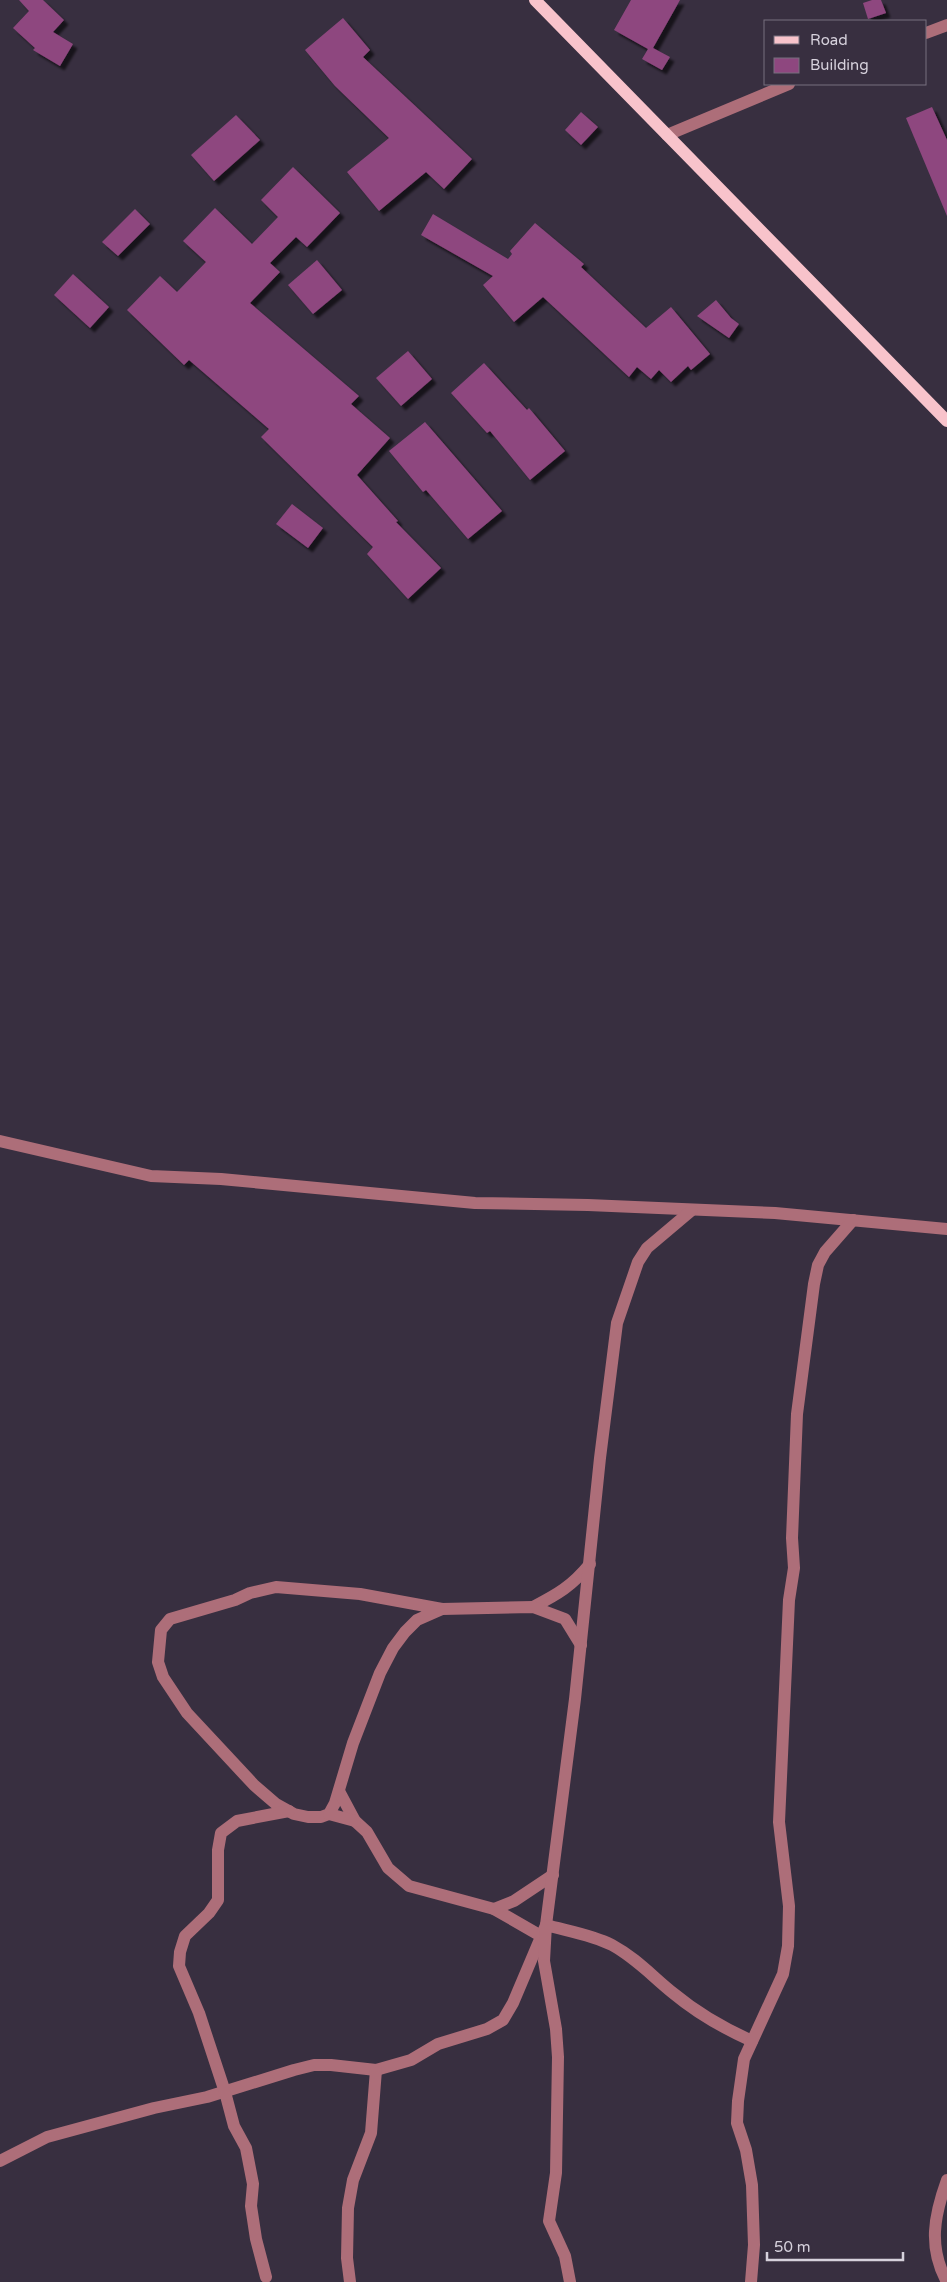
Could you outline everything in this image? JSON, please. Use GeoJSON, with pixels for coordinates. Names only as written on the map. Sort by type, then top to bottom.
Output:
{"type":"FeatureCollection","features":[{"type":"Feature","properties":{"kind":"main road"},"geometry":{"type":"LineString","coordinates":[[535,0],[947,421]]}},
{"type":"Feature","properties":{"kind":"street"},"geometry":{"type":"LineString","coordinates":[[927,33],[947,25]]}},
{"type":"Feature","properties":{"kind":"street"},"geometry":{"type":"LineString","coordinates":[[667,135],[787,85]]}},
{"type":"Feature","properties":{"kind":"street"},"geometry":{"type":"LineString","coordinates":[[0,1141],[151,1176],[221,1179],[475,1203],[588,1205],[775,1213],[947,1229]]}},
{"type":"Feature","properties":{"kind":"street"},"geometry":{"type":"LineString","coordinates":[[570,2282],[565,2256],[549,2221],[556,2173],[558,2057],[556,2030],[544,1961],[544,1930],[553,1875],[581,1645],[600,1458],[618,1323],[638,1262],[647,1248],[692,1210]]}},
{"type":"Feature","properties":{"kind":"street"},"geometry":{"type":"LineString","coordinates":[[751,2282],[754,2216],[752,2185],[746,2150],[737,2122],[738,2101],[744,2059],[783,1974],[788,1946],[789,1906],[779,1822],[788,1600],[794,1568],[792,1538],[797,1414],[818,1265],[833,1240],[853,1220]]}},
{"type":"Feature","properties":{"kind":"street"},"geometry":{"type":"LineString","coordinates":[[533,1607],[563,1591],[576,1581],[590,1563]]}},
{"type":"Feature","properties":{"kind":"street"},"geometry":{"type":"LineString","coordinates":[[355,1821],[329,1814],[321,1817],[308,1817],[288,1811],[276,1804],[254,1784],[187,1713],[163,1676],[158,1662],[160,1630],[170,1619],[235,1600],[250,1593],[276,1587],[360,1594],[442,1608],[533,1607],[565,1619],[581,1645]]}},
{"type":"Feature","properties":{"kind":"street"},"geometry":{"type":"LineString","coordinates":[[329,1814],[339,1791],[365,1707],[393,1648],[417,1620],[442,1608]]}},
{"type":"Feature","properties":{"kind":"street"},"geometry":{"type":"LineString","coordinates":[[339,1791],[355,1821],[367,1832],[388,1868],[409,1886],[421,1891],[494,1909],[544,1930],[602,1940],[645,1967],[671,1992],[699,2014],[731,2032],[752,2040]]}},
{"type":"Feature","properties":{"kind":"street"},"geometry":{"type":"LineString","coordinates":[[266,2277],[256,2240],[250,2206],[253,2184],[246,2148],[234,2126],[199,2013],[179,1966],[180,1952],[185,1936],[209,1913],[218,1900],[218,1850],[221,1833],[237,1822],[288,1811]]}},
{"type":"Feature","properties":{"kind":"street"},"geometry":{"type":"LineString","coordinates":[[494,1909],[514,1901],[553,1875]]}},
{"type":"Feature","properties":{"kind":"street"},"geometry":{"type":"LineString","coordinates":[[0,2161],[47,2137],[154,2108],[225,2092],[266,2077],[314,2065],[376,2070],[411,2060],[438,2044],[487,2029],[503,2020],[513,2003],[544,1930]]}},
{"type":"Feature","properties":{"kind":"street"},"geometry":{"type":"LineString","coordinates":[[731,2032],[744,2059]]}},
{"type":"Feature","properties":{"kind":"street"},"geometry":{"type":"LineString","coordinates":[[350,2282],[347,2258],[348,2208],[353,2180],[371,2133],[376,2070]]}},
{"type":"Feature","properties":{"kind":"street"},"geometry":{"type":"LineString","coordinates":[[947,2180],[941,2197],[933,2238],[936,2260],[947,2282]]}},
{"type":"Feature","properties":{"kind":"building"},"geometry":{"type":"Polygon","coordinates":[[[19,0],[43,0],[64,20],[53,32],[73,44],[60,66],[33,50],[35,48],[13,28],[29,11],[19,0]]]}},
{"type":"Feature","properties":{"kind":"building"},"geometry":{"type":"Polygon","coordinates":[[[631,0],[680,0],[653,48],[670,57],[662,70],[642,59],[648,49],[614,30],[631,0]]]}},
{"type":"Feature","properties":{"kind":"building"},"geometry":{"type":"Polygon","coordinates":[[[881,0],[886,13],[868,19],[863,3],[881,0]]]}},
{"type":"Feature","properties":{"kind":"building"},"geometry":{"type":"Polygon","coordinates":[[[343,18],[370,50],[363,57],[472,159],[444,189],[426,172],[379,211],[347,172],[389,138],[335,86],[305,50],[343,18]]]}},
{"type":"Feature","properties":{"kind":"building"},"geometry":{"type":"Polygon","coordinates":[[[932,107],[947,140],[947,216],[906,118],[932,107]]]}},
{"type":"Feature","properties":{"kind":"building"},"geometry":{"type":"Polygon","coordinates":[[[581,112],[598,127],[581,145],[565,130],[581,112]]]}},
{"type":"Feature","properties":{"kind":"building"},"geometry":{"type":"Polygon","coordinates":[[[236,115],[260,140],[214,181],[191,155],[236,115]]]}},
{"type":"Feature","properties":{"kind":"building"},"geometry":{"type":"Polygon","coordinates":[[[293,167],[340,213],[307,247],[296,237],[270,263],[280,272],[250,303],[359,396],[351,404],[390,438],[357,475],[398,521],[396,522],[441,568],[408,599],[367,554],[373,547],[261,437],[269,429],[189,360],[184,365],[127,310],[160,276],[177,292],[206,262],[183,241],[215,208],[252,244],[278,217],[261,200],[293,167]]]}},
{"type":"Feature","properties":{"kind":"building"},"geometry":{"type":"Polygon","coordinates":[[[135,209],[150,224],[118,256],[102,242],[135,209]]]}},
{"type":"Feature","properties":{"kind":"building"},"geometry":{"type":"Polygon","coordinates":[[[433,214],[508,259],[512,254],[510,251],[535,223],[584,264],[581,267],[646,328],[671,307],[710,354],[691,370],[688,366],[671,382],[659,370],[651,379],[637,367],[629,377],[543,297],[514,322],[483,285],[493,276],[421,235],[433,214]]]}},
{"type":"Feature","properties":{"kind":"building"},"geometry":{"type":"Polygon","coordinates":[[[317,260],[342,290],[313,314],[288,285],[317,260]]]}},
{"type":"Feature","properties":{"kind":"building"},"geometry":{"type":"Polygon","coordinates":[[[73,274],[109,307],[90,328],[54,295],[73,274]]]}},
{"type":"Feature","properties":{"kind":"building"},"geometry":{"type":"Polygon","coordinates":[[[716,300],[731,318],[739,324],[729,338],[697,316],[716,300]]]}},
{"type":"Feature","properties":{"kind":"building"},"geometry":{"type":"Polygon","coordinates":[[[408,351],[432,379],[401,406],[376,378],[408,351]]]}},
{"type":"Feature","properties":{"kind":"building"},"geometry":{"type":"Polygon","coordinates":[[[484,363],[527,410],[529,408],[565,451],[530,480],[490,431],[487,433],[451,393],[484,363]]]}},
{"type":"Feature","properties":{"kind":"building"},"geometry":{"type":"Polygon","coordinates":[[[425,422],[502,511],[468,539],[426,490],[423,492],[389,451],[425,422]]]}},
{"type":"Feature","properties":{"kind":"building"},"geometry":{"type":"Polygon","coordinates":[[[292,504],[323,528],[308,548],[276,524],[292,504]]]}}]}
